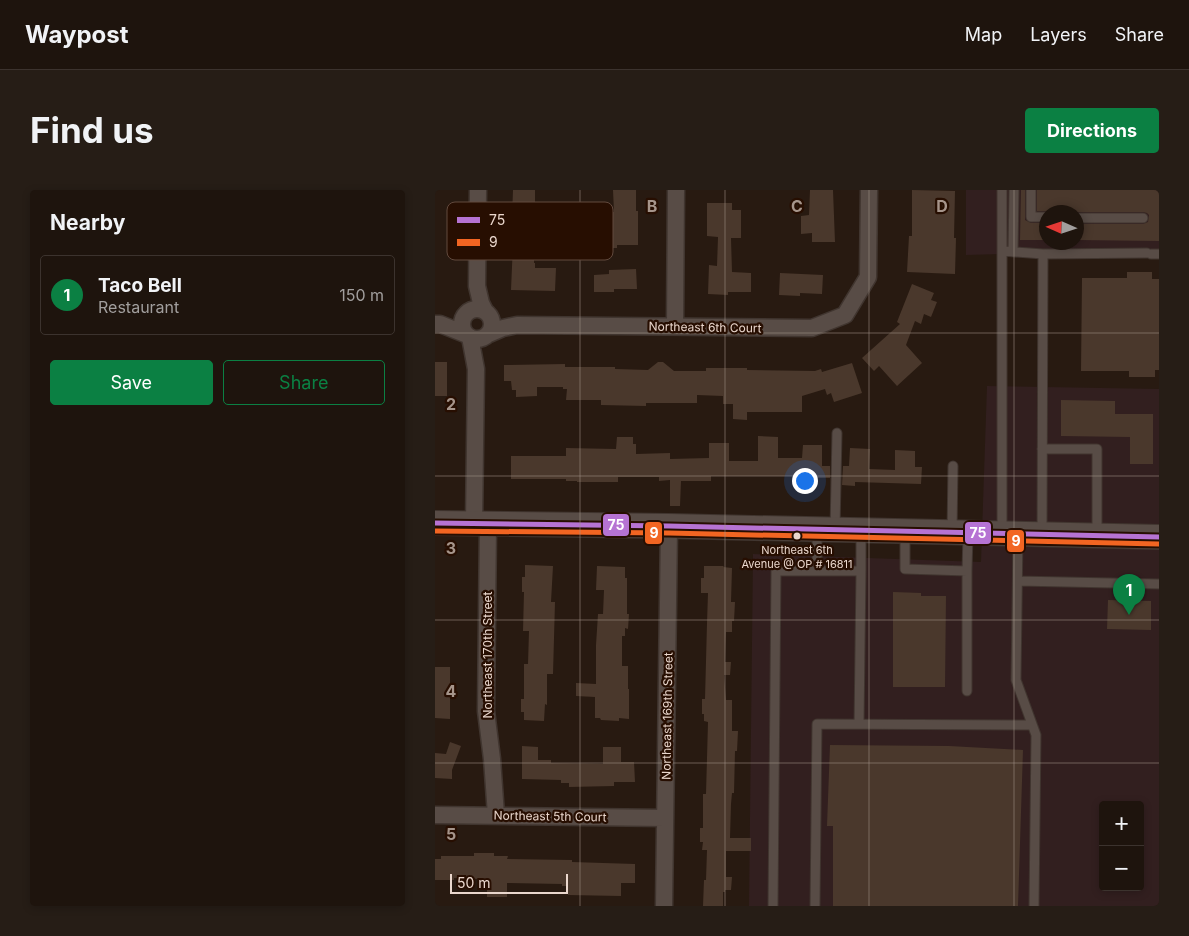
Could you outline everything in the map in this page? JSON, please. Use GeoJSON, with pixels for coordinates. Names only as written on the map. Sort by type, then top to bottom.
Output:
{"type":"FeatureCollection","features":[{"type":"Feature","properties":{"kind":"main road"},"geometry":{"type":"LineString","coordinates":[[435,523],[1159,536]]}},
{"type":"Feature","properties":{"kind":"street"},"geometry":{"type":"LineString","coordinates":[[675,326],[676,190]]}},
{"type":"Feature","properties":{"kind":"street","name":"Northeast 6th Court"},"geometry":{"type":"LineString","coordinates":[[477,336],[517,326],[812,328],[845,315],[868,277],[869,190]]}},
{"type":"Feature","properties":{"kind":"street"},"geometry":{"type":"LineString","coordinates":[[477,260],[477,313]]}},
{"type":"Feature","properties":{"kind":"street"},"geometry":{"type":"LineString","coordinates":[[477,313],[462,325],[477,336]]}},
{"type":"Feature","properties":{"kind":"street"},"geometry":{"type":"LineString","coordinates":[[438,324],[477,313],[492,321],[492,326],[477,336]]}},
{"type":"Feature","properties":{"kind":"street","name":"Northeast 6th Court"},"geometry":{"type":"LineString","coordinates":[[477,313],[517,326]]}},
{"type":"Feature","properties":{"kind":"street"},"geometry":{"type":"LineString","coordinates":[[438,324],[477,336]]}},
{"type":"Feature","properties":{"kind":"street","name":"Northeast 170th Street"},"geometry":{"type":"LineString","coordinates":[[477,336],[485,711],[492,759],[496,815]]}},
{"type":"Feature","properties":{"kind":"street","name":"Northeast 169th Street"},"geometry":{"type":"LineString","coordinates":[[664,906],[669,526]]}},
{"type":"Feature","properties":{"kind":"street","name":"Northeast 5th Court"},"geometry":{"type":"LineString","coordinates":[[435,815],[665,818]]}},
{"type":"Feature","properties":{"kind":"lane"},"geometry":{"type":"LineString","coordinates":[[1002,190],[1010,533],[1018,581],[1016,680],[1036,735],[1034,906]]}},
{"type":"Feature","properties":{"kind":"lane"},"geometry":{"type":"LineString","coordinates":[[1013,252],[1014,190]]}},
{"type":"Feature","properties":{"kind":"lane"},"geometry":{"type":"LineString","coordinates":[[1031,190],[1031,217],[1039,218]]}},
{"type":"Feature","properties":{"kind":"lane"},"geometry":{"type":"LineString","coordinates":[[1084,218],[1143,218]]}},
{"type":"Feature","properties":{"kind":"lane"},"geometry":{"type":"LineString","coordinates":[[1003,251],[1043,254],[1152,254]]}},
{"type":"Feature","properties":{"kind":"lane"},"geometry":{"type":"LineString","coordinates":[[1042,534],[1043,254]]}},
{"type":"Feature","properties":{"kind":"lane"},"geometry":{"type":"LineString","coordinates":[[817,571],[826,529],[837,433]]}},
{"type":"Feature","properties":{"kind":"lane"},"geometry":{"type":"LineString","coordinates":[[1042,448],[1097,449],[1097,535]]}},
{"type":"Feature","properties":{"kind":"lane"},"geometry":{"type":"LineString","coordinates":[[953,466],[960,532],[967,570],[967,691]]}},
{"type":"Feature","properties":{"kind":"lane"},"geometry":{"type":"LineString","coordinates":[[859,724],[861,530]]}},
{"type":"Feature","properties":{"kind":"lane"},"geometry":{"type":"LineString","coordinates":[[905,531],[905,569],[967,570]]}},
{"type":"Feature","properties":{"kind":"lane"},"geometry":{"type":"LineString","coordinates":[[773,906],[776,571],[861,571]]}},
{"type":"Feature","properties":{"kind":"lane"},"geometry":{"type":"LineString","coordinates":[[1018,581],[1159,584]]}},
{"type":"Feature","properties":{"kind":"lane"},"geometry":{"type":"LineString","coordinates":[[815,906],[817,724],[1032,725]]}},
{"type":"Feature","properties":{"kind":"shaded area"},"geometry":{"type":"Polygon","coordinates":[[[966,190],[1159,190],[1159,249],[966,255],[966,190]]]}},
{"type":"Feature","properties":{"kind":"shaded area"},"geometry":{"type":"Polygon","coordinates":[[[987,386],[1159,389],[1159,906],[749,906],[753,554],[981,562],[987,386]]]}},
{"type":"Feature","properties":{"kind":"building"},"geometry":{"type":"Polygon","coordinates":[[[513,190],[535,190],[535,202],[513,202],[513,190]]]}},
{"type":"Feature","properties":{"kind":"building"},"geometry":{"type":"Polygon","coordinates":[[[613,190],[636,190],[638,245],[617,245],[617,248],[613,248],[613,190]]]}},
{"type":"Feature","properties":{"kind":"building"},"geometry":{"type":"Polygon","coordinates":[[[810,190],[833,190],[835,242],[812,242],[812,233],[801,234],[801,216],[809,215],[810,190]]]}},
{"type":"Feature","properties":{"kind":"building"},"geometry":{"type":"Polygon","coordinates":[[[912,190],[955,191],[955,274],[907,272],[909,236],[912,236],[912,190]]]}},
{"type":"Feature","properties":{"kind":"building"},"geometry":{"type":"Polygon","coordinates":[[[1021,190],[1025,190],[1025,220],[1031,223],[1039,223],[1039,240],[1020,240],[1021,190]]]}},
{"type":"Feature","properties":{"kind":"building"},"geometry":{"type":"Polygon","coordinates":[[[1037,190],[1159,190],[1159,241],[1084,240],[1084,224],[1143,224],[1148,222],[1149,215],[1143,212],[1084,212],[1084,205],[1039,205],[1039,211],[1037,211],[1037,190]]]}},
{"type":"Feature","properties":{"kind":"building"},"geometry":{"type":"Polygon","coordinates":[[[707,203],[732,203],[732,210],[741,210],[741,238],[731,238],[732,272],[751,273],[751,292],[728,292],[728,295],[708,294],[709,265],[717,266],[718,237],[707,236],[707,203]]]}},
{"type":"Feature","properties":{"kind":"building"},"geometry":{"type":"Polygon","coordinates":[[[512,260],[534,260],[535,268],[556,268],[555,291],[511,290],[512,260]]]}},
{"type":"Feature","properties":{"kind":"building"},"geometry":{"type":"Polygon","coordinates":[[[636,269],[637,289],[614,289],[614,292],[594,292],[594,275],[609,274],[609,270],[636,269]]]}},
{"type":"Feature","properties":{"kind":"building"},"geometry":{"type":"Polygon","coordinates":[[[1127,272],[1152,272],[1152,279],[1159,279],[1159,370],[1155,370],[1155,377],[1129,377],[1129,371],[1081,371],[1082,278],[1127,278],[1127,272]]]}},
{"type":"Feature","properties":{"kind":"building"},"geometry":{"type":"Polygon","coordinates":[[[780,273],[823,275],[822,294],[800,293],[800,296],[779,295],[780,273]]]}},
{"type":"Feature","properties":{"kind":"building"},"geometry":{"type":"Polygon","coordinates":[[[912,284],[934,293],[931,300],[937,302],[931,317],[924,314],[921,324],[915,321],[906,345],[922,363],[897,386],[879,366],[874,371],[862,358],[900,324],[897,322],[912,284]]]}},
{"type":"Feature","properties":{"kind":"building"},"geometry":{"type":"Polygon","coordinates":[[[435,362],[447,362],[447,396],[435,396],[435,362]]]}},
{"type":"Feature","properties":{"kind":"building"},"geometry":{"type":"Polygon","coordinates":[[[658,362],[663,362],[674,371],[706,371],[706,368],[747,368],[747,370],[815,371],[821,369],[822,372],[852,363],[862,393],[834,402],[831,393],[827,395],[825,389],[802,396],[802,412],[747,412],[747,420],[733,419],[733,404],[723,404],[723,396],[697,395],[697,403],[646,403],[646,406],[601,405],[601,400],[566,400],[567,389],[563,389],[563,387],[537,387],[537,396],[516,397],[516,390],[512,390],[511,381],[504,381],[504,365],[565,364],[565,367],[615,367],[615,369],[648,370],[658,362]]]}},
{"type":"Feature","properties":{"kind":"building"},"geometry":{"type":"Polygon","coordinates":[[[1061,400],[1115,401],[1115,414],[1153,414],[1153,464],[1130,464],[1130,437],[1061,436],[1061,400]]]}},
{"type":"Feature","properties":{"kind":"building"},"geometry":{"type":"Polygon","coordinates":[[[758,436],[778,437],[778,458],[802,458],[803,445],[822,445],[822,466],[830,466],[830,478],[808,478],[808,484],[794,483],[794,476],[711,476],[711,481],[681,481],[680,506],[670,506],[670,480],[659,481],[659,477],[618,477],[618,482],[577,482],[566,481],[566,479],[511,479],[511,456],[566,456],[566,448],[616,449],[617,437],[633,437],[633,444],[636,444],[636,454],[670,453],[670,459],[709,458],[709,443],[729,443],[729,461],[758,461],[758,436]]]}},
{"type":"Feature","properties":{"kind":"building"},"geometry":{"type":"Polygon","coordinates":[[[850,448],[870,449],[869,469],[895,470],[895,450],[915,451],[915,467],[922,467],[921,484],[855,482],[855,486],[842,485],[843,466],[849,466],[850,448]]]}},
{"type":"Feature","properties":{"kind":"building"},"geometry":{"type":"Polygon","coordinates":[[[525,565],[553,566],[551,602],[555,602],[553,674],[547,674],[547,705],[545,704],[544,721],[524,720],[524,712],[521,712],[521,699],[524,699],[524,664],[528,664],[529,631],[523,631],[524,592],[522,592],[522,577],[525,577],[525,565]]]}},
{"type":"Feature","properties":{"kind":"building"},"geometry":{"type":"Polygon","coordinates":[[[597,566],[625,567],[625,578],[627,578],[627,614],[629,614],[628,629],[625,628],[625,636],[622,636],[622,666],[628,666],[629,719],[619,718],[619,721],[595,718],[595,697],[576,696],[576,683],[596,684],[598,614],[603,614],[604,590],[596,590],[597,566]]]}},
{"type":"Feature","properties":{"kind":"building"},"geometry":{"type":"Polygon","coordinates":[[[704,566],[732,568],[731,602],[735,602],[734,621],[732,621],[732,632],[726,632],[725,662],[731,662],[730,675],[724,675],[726,700],[732,700],[732,731],[738,731],[737,751],[735,751],[734,793],[732,793],[731,804],[730,838],[751,838],[751,851],[726,851],[726,877],[732,877],[731,890],[723,892],[723,906],[703,906],[707,850],[702,850],[703,842],[700,842],[700,828],[703,828],[703,794],[706,794],[708,722],[704,721],[704,714],[702,714],[702,699],[705,699],[708,593],[701,593],[701,578],[704,578],[704,566]]]}},
{"type":"Feature","properties":{"kind":"building"},"geometry":{"type":"Polygon","coordinates":[[[893,592],[921,593],[921,596],[946,596],[945,687],[893,687],[893,592]]]}},
{"type":"Feature","properties":{"kind":"building"},"geometry":{"type":"Polygon","coordinates":[[[1108,600],[1151,601],[1151,630],[1107,629],[1108,600]]]}},
{"type":"Feature","properties":{"kind":"building"},"geometry":{"type":"Polygon","coordinates":[[[435,667],[450,667],[450,719],[435,718],[435,667]]]}},
{"type":"Feature","properties":{"kind":"building"},"geometry":{"type":"Polygon","coordinates":[[[450,742],[461,746],[452,770],[452,779],[435,778],[435,753],[446,754],[450,742]]]}},
{"type":"Feature","properties":{"kind":"building"},"geometry":{"type":"Polygon","coordinates":[[[830,745],[949,746],[1023,750],[1018,906],[833,906],[833,826],[827,826],[830,745]]]}},
{"type":"Feature","properties":{"kind":"building"},"geometry":{"type":"Polygon","coordinates":[[[522,746],[538,747],[538,760],[551,760],[551,763],[603,764],[603,747],[621,747],[621,762],[634,762],[635,782],[614,782],[614,786],[569,787],[569,783],[561,783],[561,780],[522,779],[522,746]]]}},
{"type":"Feature","properties":{"kind":"building"},"geometry":{"type":"Polygon","coordinates":[[[474,853],[494,853],[494,856],[508,856],[507,859],[572,860],[572,862],[635,864],[635,883],[621,883],[621,896],[568,895],[568,886],[562,886],[562,884],[507,883],[507,897],[487,897],[487,884],[480,884],[481,879],[454,878],[454,880],[435,880],[435,859],[441,859],[441,856],[474,856],[474,853]]]}},
{"type":"Feature","properties":{"kind":"transit line","name":"75"},"geometry":{"type":"LineString","coordinates":[[435,523],[669,526],[1159,537]]}},
{"type":"Feature","properties":{"kind":"transit line","name":"9"},"geometry":{"type":"LineString","coordinates":[[435,531],[669,533],[1159,544]]}},
{"type":"Feature","properties":{"kind":"place","name":"Northeast 6th Avenue @ OP # 16811"},"geometry":{"type":"Point","coordinates":[797,536]}},
{"type":"Feature","properties":{"kind":"place","name":"Taco Bell"},"geometry":{"type":"Point","coordinates":[1129,615]}}]}
